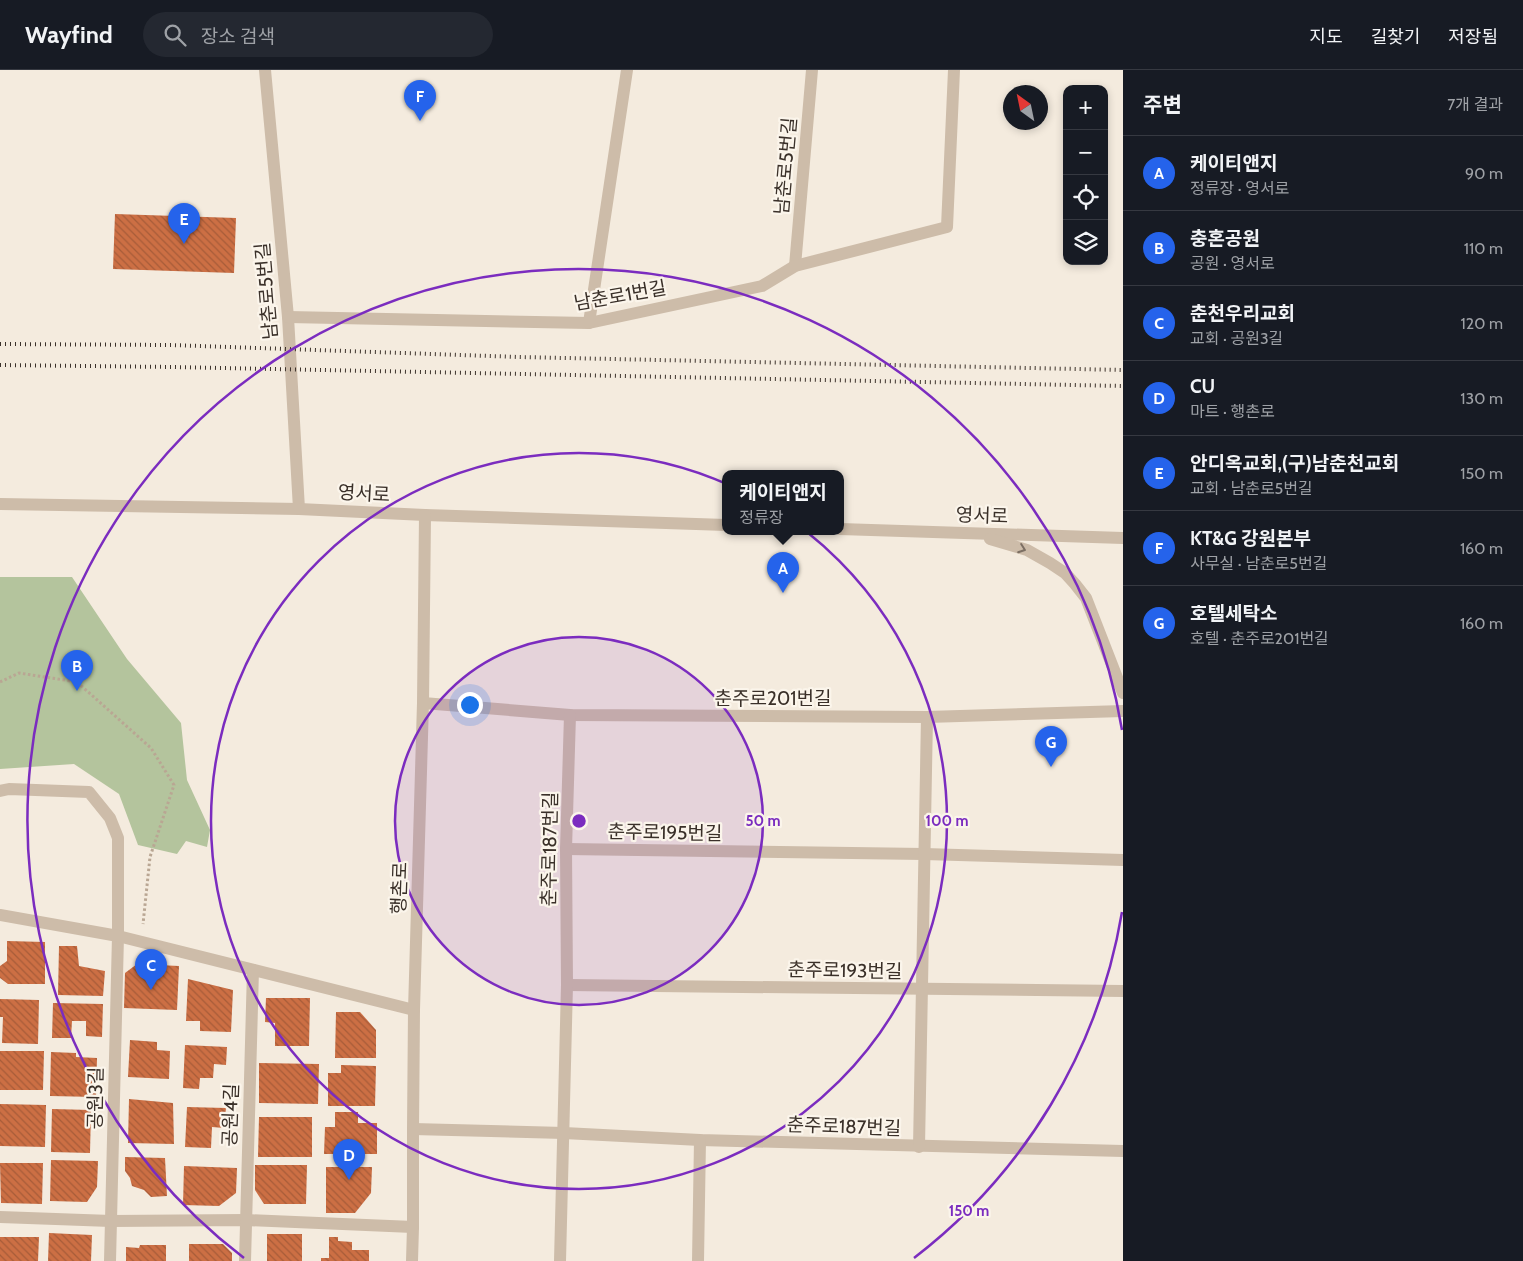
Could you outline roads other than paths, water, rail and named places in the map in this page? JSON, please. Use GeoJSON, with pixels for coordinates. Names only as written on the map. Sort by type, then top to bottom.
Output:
{"type":"FeatureCollection","features":[{"type":"Feature","properties":{"kind":"street","name":"남춘로5번길"},"geometry":{"type":"LineString","coordinates":[[265,70],[288,317],[299,509]]}},
{"type":"Feature","properties":{"kind":"street"},"geometry":{"type":"LineString","coordinates":[[589,323],[626,70]]}},
{"type":"Feature","properties":{"kind":"street","name":"남춘로5번길"},"geometry":{"type":"LineString","coordinates":[[795,266],[812,70]]}},
{"type":"Feature","properties":{"kind":"street","name":"남춘로1번길"},"geometry":{"type":"LineString","coordinates":[[288,317],[589,323],[762,286],[795,266],[947,227],[954,70]]}},
{"type":"Feature","properties":{"kind":"street","name":"영서로"},"geometry":{"type":"LineString","coordinates":[[0,504],[299,509],[722,526]]}},
{"type":"Feature","properties":{"kind":"street","name":"행촌로"},"geometry":{"type":"LineString","coordinates":[[412,1261],[414,1227],[414,1010],[423,703],[425,515]]}},
{"type":"Feature","properties":{"kind":"street","name":"영서로"},"geometry":{"type":"LineString","coordinates":[[844,529],[1123,538]]}},
{"type":"Feature","properties":{"kind":"street"},"geometry":{"type":"LineString","coordinates":[[976,534],[1027,550],[1065,573],[1086,598],[1123,693]]}},
{"type":"Feature","properties":{"kind":"street","name":"춘주로201번길"},"geometry":{"type":"LineString","coordinates":[[423,703],[570,715],[927,718],[1123,711]]}},
{"type":"Feature","properties":{"kind":"street","name":"춘주로187번길"},"geometry":{"type":"LineString","coordinates":[[564,1133],[567,985],[566,850],[570,715]]}},
{"type":"Feature","properties":{"kind":"street"},"geometry":{"type":"LineString","coordinates":[[919,1147],[927,718]]}},
{"type":"Feature","properties":{"kind":"street","name":"공원3길"},"geometry":{"type":"LineString","coordinates":[[0,791],[9,788],[89,792],[110,818],[118,838],[118,936],[110,1261]]}},
{"type":"Feature","properties":{"kind":"street","name":"춘주로195번길"},"geometry":{"type":"LineString","coordinates":[[566,850],[924,854],[1123,860]]}},
{"type":"Feature","properties":{"kind":"street"},"geometry":{"type":"LineString","coordinates":[[0,915],[118,936],[414,1010]]}},
{"type":"Feature","properties":{"kind":"street","name":"공원4길"},"geometry":{"type":"LineString","coordinates":[[245,1261],[254,970]]}},
{"type":"Feature","properties":{"kind":"street","name":"춘주로193번길"},"geometry":{"type":"LineString","coordinates":[[567,985],[1123,991]]}},
{"type":"Feature","properties":{"kind":"street","name":"춘주로187번길"},"geometry":{"type":"LineString","coordinates":[[413,1129],[919,1147],[1123,1151]]}},
{"type":"Feature","properties":{"kind":"street"},"geometry":{"type":"LineString","coordinates":[[560,1261],[564,1133]]}},
{"type":"Feature","properties":{"kind":"street"},"geometry":{"type":"LineString","coordinates":[[698,1261],[700,1140]]}},
{"type":"Feature","properties":{"kind":"street"},"geometry":{"type":"LineString","coordinates":[[0,1217],[111,1221],[246,1220],[414,1227]]}},
{"type":"Feature","properties":{"kind":"railway"},"geometry":{"type":"LineString","coordinates":[[0,344],[171,345],[519,357],[1123,370]]}},
{"type":"Feature","properties":{"kind":"railway"},"geometry":{"type":"LineString","coordinates":[[0,365],[1123,386]]}},
{"type":"Feature","properties":{"kind":"place","name":"KT&G 강원본부"},"geometry":{"type":"Point","coordinates":[420,121]}},
{"type":"Feature","properties":{"kind":"place","name":"안디옥교회,(구)남춘천교회"},"geometry":{"type":"Point","coordinates":[184,244]}},
{"type":"Feature","properties":{"kind":"place","name":"케이티앤지"},"geometry":{"type":"Point","coordinates":[783,593]}},
{"type":"Feature","properties":{"kind":"place","name":"충혼공원"},"geometry":{"type":"Point","coordinates":[77,691]}},
{"type":"Feature","properties":{"kind":"place","name":"호텔세탁소"},"geometry":{"type":"Point","coordinates":[1051,767]}},
{"type":"Feature","properties":{"kind":"place","name":"춘천우리교회"},"geometry":{"type":"Point","coordinates":[151,990]}},
{"type":"Feature","properties":{"kind":"place","name":"CU"},"geometry":{"type":"Point","coordinates":[349,1180]}}]}
